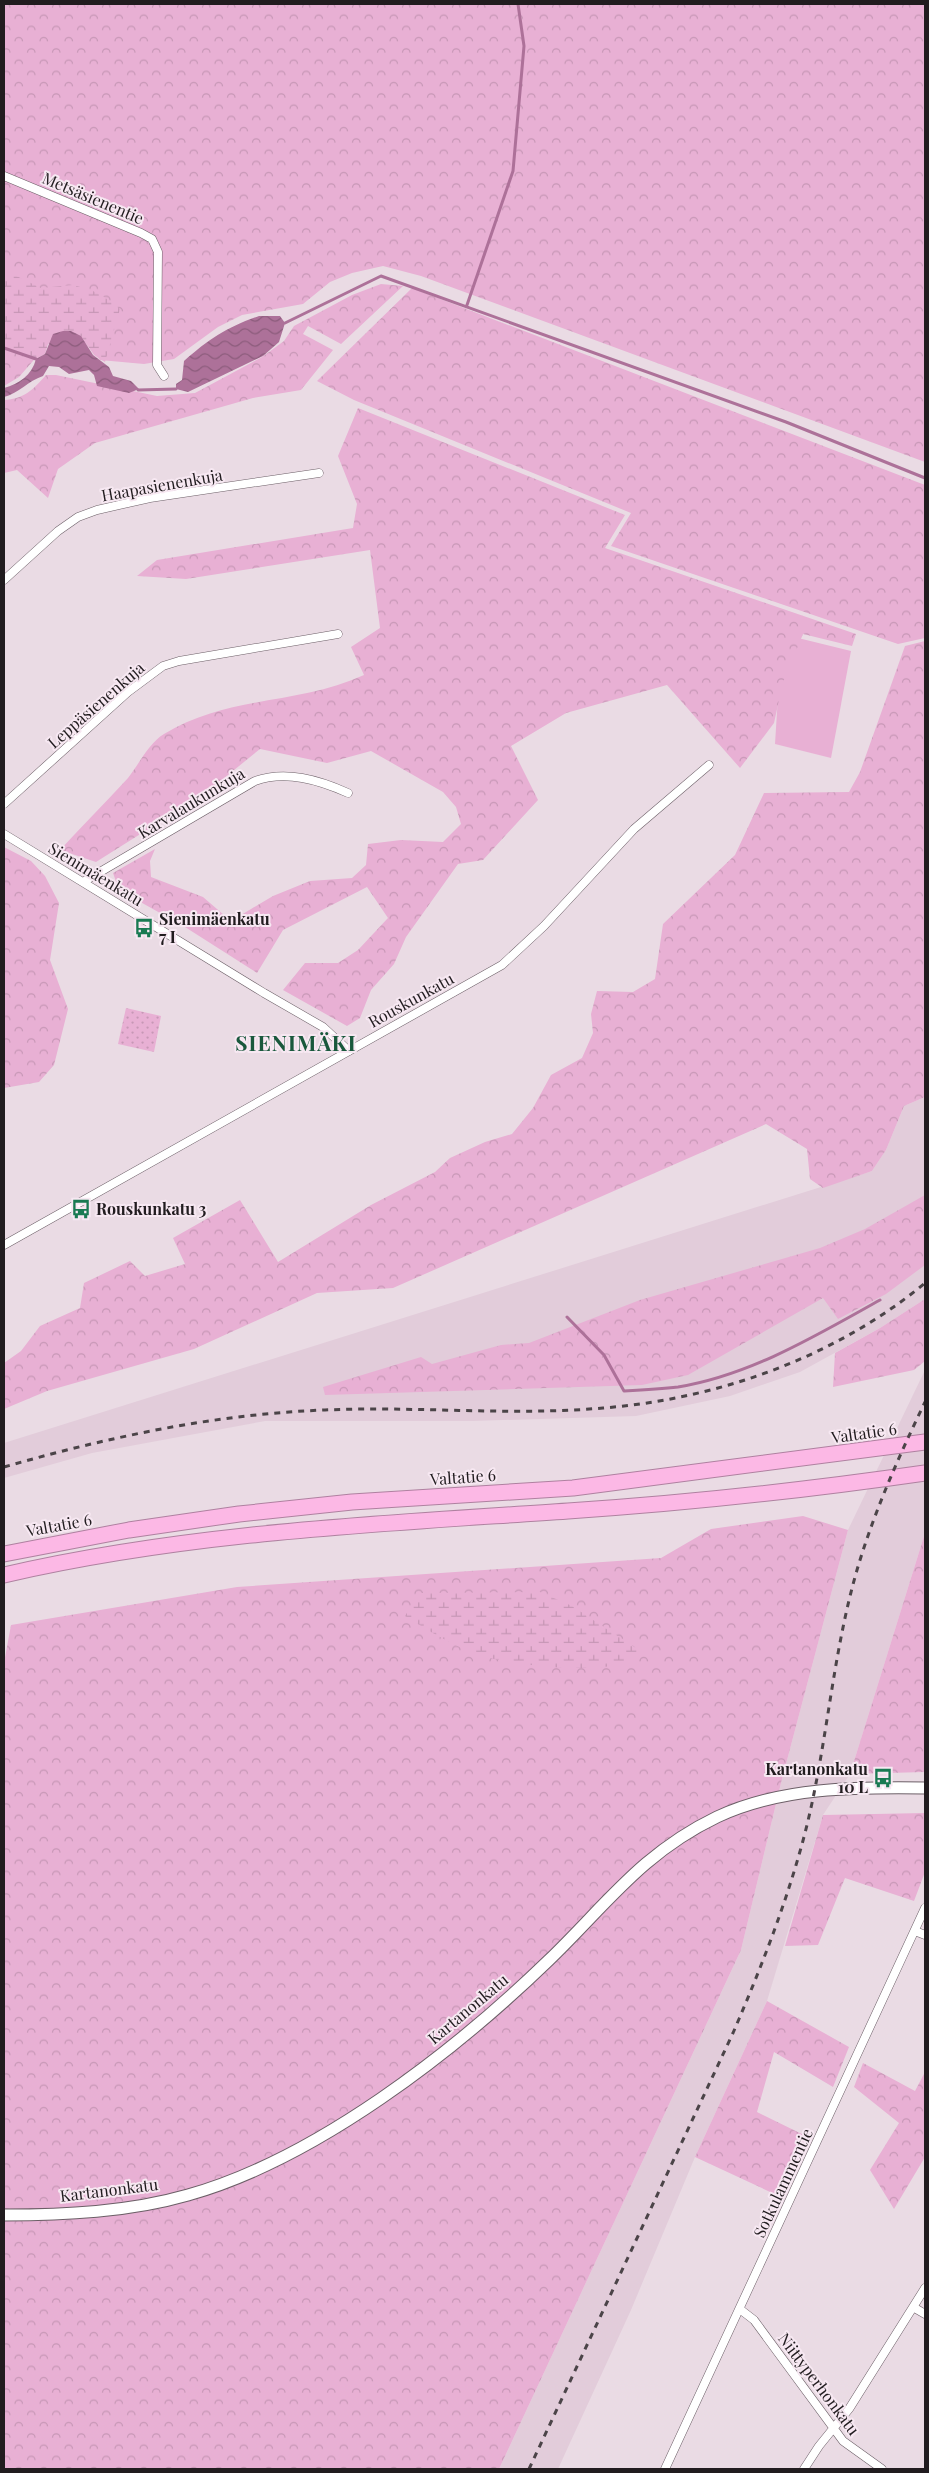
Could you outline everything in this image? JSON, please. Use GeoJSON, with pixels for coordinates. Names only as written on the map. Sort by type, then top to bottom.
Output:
{"type":"FeatureCollection","features":[{"type":"Feature","properties":{"kind":"highway"},"geometry":{"type":"LineString","coordinates":[[885,1448],[925,1437]]}},
{"type":"Feature","properties":{"kind":"highway","name":"Valtatie 6"},"geometry":{"type":"LineString","coordinates":[[4,1554],[130,1530],[239,1514],[362,1502],[573,1488],[925,1442]]}},
{"type":"Feature","properties":{"kind":"highway"},"geometry":{"type":"LineString","coordinates":[[4,1576],[130,1552],[243,1536],[354,1525],[662,1504],[925,1473]]}},
{"type":"Feature","properties":{"kind":"main road","name":"Kartanonkatu"},"geometry":{"type":"LineString","coordinates":[[4,2215],[97,2210],[156,2202],[187,2196],[249,2173],[283,2156],[351,2116],[443,2053],[484,2020],[549,1960],[649,1859],[672,1842],[698,1827],[720,1816],[773,1798],[852,1790],[925,1788]]}},
{"type":"Feature","properties":{"kind":"street","name":"Metsäsienentie"},"geometry":{"type":"LineString","coordinates":[[4,176],[152,239],[158,252],[157,365],[164,376]]}},
{"type":"Feature","properties":{"kind":"street","name":"Haapasienenkuja"},"geometry":{"type":"LineString","coordinates":[[4,580],[58,531],[78,518],[98,510],[150,498],[319,473]]}},
{"type":"Feature","properties":{"kind":"street","name":"Leppäsienenkuja"},"geometry":{"type":"LineString","coordinates":[[4,804],[128,692],[163,666],[180,661],[338,634]]}},
{"type":"Feature","properties":{"kind":"street","name":"Rouskunkatu"},"geometry":{"type":"LineString","coordinates":[[4,1245],[502,965],[544,926],[634,829],[709,765]]}},
{"type":"Feature","properties":{"kind":"street","name":"Karvalaukunkuja"},"geometry":{"type":"LineString","coordinates":[[83,882],[255,780],[282,775],[298,777],[332,785],[348,793]]}},
{"type":"Feature","properties":{"kind":"street","name":"Sienimäenkatu"},"geometry":{"type":"LineString","coordinates":[[4,834],[323,1027],[349,1051]]}},
{"type":"Feature","properties":{"kind":"street","name":"Sotkulammentie"},"geometry":{"type":"LineString","coordinates":[[665,2469],[925,1908]]}},
{"type":"Feature","properties":{"kind":"street"},"geometry":{"type":"LineString","coordinates":[[915,1930],[925,1935]]}},
{"type":"Feature","properties":{"kind":"street"},"geometry":{"type":"LineString","coordinates":[[804,2469],[849,2409],[925,2288]]}},
{"type":"Feature","properties":{"kind":"street"},"geometry":{"type":"LineString","coordinates":[[913,2307],[925,2314]]}},
{"type":"Feature","properties":{"kind":"street","name":"Niittyperhonkatu"},"geometry":{"type":"LineString","coordinates":[[740,2310],[754,2320],[833,2428],[857,2453],[882,2469]]}},
{"type":"Feature","properties":{"kind":"shaded area"},"geometry":{"type":"Polygon","coordinates":[[[925,1097],[925,1299],[880,1328],[800,1372],[730,1396],[636,1416],[473,1421],[265,1421],[92,1453],[4,1478],[4,1443],[872,1171],[886,1150],[904,1106],[925,1097]]]}},
{"type":"Feature","properties":{"kind":"shaded area"},"geometry":{"type":"Polygon","coordinates":[[[925,1370],[925,1533],[850,1774],[823,1815],[767,2001],[695,2157],[631,2310],[558,2469],[499,2469],[741,1950],[781,1783],[848,1530],[925,1370]]]}},
{"type":"Feature","properties":{"kind":"green space"},"geometry":{"type":"Polygon","coordinates":[[[4,4],[925,4],[925,462],[421,276],[383,266],[352,273],[330,282],[303,304],[242,315],[218,327],[174,359],[144,364],[100,360],[74,330],[60,330],[19,377],[4,386],[4,4]]]}},
{"type":"Feature","properties":{"kind":"green space"},"geometry":{"type":"Polygon","coordinates":[[[4,270],[41,288],[73,285],[91,290],[106,298],[120,309],[105,362],[94,355],[81,336],[48,344],[45,354],[36,359],[4,348],[4,270]]]}},
{"type":"Feature","properties":{"kind":"green space"},"geometry":{"type":"Polygon","coordinates":[[[381,284],[403,286],[341,344],[308,326],[303,334],[333,350],[301,390],[253,398],[95,443],[58,469],[48,498],[17,470],[4,473],[4,400],[23,396],[46,375],[56,375],[157,396],[195,393],[262,357],[284,341],[294,326],[352,295],[381,284]]]}},
{"type":"Feature","properties":{"kind":"green space"},"geometry":{"type":"Polygon","coordinates":[[[412,288],[925,485],[925,638],[898,644],[611,546],[631,513],[354,400],[317,381],[412,288]]]}},
{"type":"Feature","properties":{"kind":"green space"},"geometry":{"type":"Polygon","coordinates":[[[358,408],[625,515],[605,548],[856,634],[852,646],[803,634],[783,682],[774,723],[740,768],[667,685],[566,713],[511,746],[538,800],[483,860],[458,864],[406,937],[394,964],[371,990],[360,1018],[347,1026],[283,990],[305,963],[338,963],[358,950],[388,918],[367,887],[283,930],[257,973],[185,927],[119,890],[113,873],[155,849],[150,861],[151,877],[203,897],[231,921],[273,896],[310,881],[352,878],[366,865],[368,844],[401,840],[443,842],[461,824],[456,807],[443,792],[371,751],[327,763],[260,749],[207,792],[96,862],[60,850],[128,778],[149,748],[164,734],[188,721],[213,713],[339,685],[364,675],[351,647],[380,628],[370,550],[186,579],[137,576],[157,560],[353,528],[357,504],[338,456],[358,408]]]}},
{"type":"Feature","properties":{"kind":"green space"},"geometry":{"type":"Polygon","coordinates":[[[794,637],[851,651],[831,758],[775,744],[778,696],[794,637]]]}},
{"type":"Feature","properties":{"kind":"green space"},"geometry":{"type":"Polygon","coordinates":[[[925,641],[925,1097],[904,1106],[886,1150],[872,1171],[823,1188],[810,1179],[807,1149],[766,1124],[393,1288],[317,1293],[194,1349],[47,1391],[4,1409],[4,1363],[21,1351],[40,1326],[80,1308],[84,1283],[130,1261],[145,1276],[185,1264],[173,1238],[240,1200],[278,1262],[371,1205],[435,1172],[450,1158],[485,1142],[512,1134],[533,1108],[551,1075],[582,1058],[593,1033],[591,1014],[597,991],[633,992],[655,979],[663,924],[735,855],[764,793],[849,792],[860,772],[905,646],[925,641]]]}},
{"type":"Feature","properties":{"kind":"green space"},"geometry":{"type":"Polygon","coordinates":[[[4,847],[31,861],[45,876],[59,903],[50,960],[68,1009],[54,1065],[39,1082],[4,1088],[4,847]]]}},
{"type":"Feature","properties":{"kind":"green space"},"geometry":{"type":"Polygon","coordinates":[[[126,1008],[161,1016],[154,1052],[118,1044],[126,1008]]]}},
{"type":"Feature","properties":{"kind":"green space"},"geometry":{"type":"Polygon","coordinates":[[[925,1195],[925,1265],[886,1294],[838,1319],[823,1298],[688,1375],[642,1385],[325,1395],[323,1387],[421,1357],[432,1364],[501,1345],[529,1343],[640,1300],[820,1248],[865,1229],[925,1195]]]}},
{"type":"Feature","properties":{"kind":"green space"},"geometry":{"type":"Polygon","coordinates":[[[925,1299],[925,1361],[914,1370],[833,1387],[835,1353],[880,1328],[925,1299]]]}},
{"type":"Feature","properties":{"kind":"green space"},"geometry":{"type":"Polygon","coordinates":[[[803,1516],[848,1530],[781,1783],[741,1950],[499,2469],[4,2469],[4,1663],[11,1625],[237,1587],[661,1558],[711,1529],[803,1516]]]}},
{"type":"Feature","properties":{"kind":"green space"},"geometry":{"type":"Polygon","coordinates":[[[925,1533],[925,1772],[850,1774],[925,1533]]]}},
{"type":"Feature","properties":{"kind":"green space"},"geometry":{"type":"Polygon","coordinates":[[[540,1592],[572,1606],[642,1652],[622,1663],[592,1668],[552,1667],[512,1662],[482,1656],[462,1648],[405,1616],[419,1593],[540,1592]]]}},
{"type":"Feature","properties":{"kind":"green space"},"geometry":{"type":"Polygon","coordinates":[[[925,1813],[925,1872],[914,1901],[845,1878],[818,1945],[785,1946],[823,1815],[925,1813]]]}},
{"type":"Feature","properties":{"kind":"green space"},"geometry":{"type":"Polygon","coordinates":[[[767,2001],[849,2047],[833,2087],[774,2052],[757,2112],[810,2138],[781,2197],[695,2157],[767,2001]]]}},
{"type":"Feature","properties":{"kind":"green space"},"geometry":{"type":"Polygon","coordinates":[[[863,2063],[915,2091],[925,2072],[925,2157],[894,2209],[870,2170],[899,2123],[854,2087],[863,2063]]]}},
{"type":"Feature","properties":{"kind":"water"},"geometry":{"type":"Polygon","coordinates":[[[259,316],[280,316],[285,323],[279,342],[263,356],[188,392],[176,389],[176,384],[182,380],[184,361],[219,334],[259,316]]]}},
{"type":"Feature","properties":{"kind":"water"},"geometry":{"type":"Polygon","coordinates":[[[71,331],[81,336],[93,355],[109,367],[113,376],[131,381],[139,389],[129,393],[97,386],[94,375],[89,370],[69,374],[59,367],[49,366],[43,376],[4,397],[4,388],[24,378],[31,370],[36,359],[45,354],[53,334],[71,331]]]}},
{"type":"Feature","properties":{"kind":"waterway"},"geometry":{"type":"LineString","coordinates":[[467,305],[513,171],[524,46],[518,4]]}},
{"type":"Feature","properties":{"kind":"waterway"},"geometry":{"type":"LineString","coordinates":[[285,323],[381,276],[786,422],[925,478]]}},
{"type":"Feature","properties":{"kind":"waterway"},"geometry":{"type":"LineString","coordinates":[[4,348],[36,359]]}},
{"type":"Feature","properties":{"kind":"waterway"},"geometry":{"type":"LineString","coordinates":[[138,390],[176,389]]}},
{"type":"Feature","properties":{"kind":"waterway"},"geometry":{"type":"LineString","coordinates":[[567,1317],[604,1355],[624,1391],[678,1387],[731,1373],[808,1340],[880,1300]]}},
{"type":"Feature","properties":{"kind":"railway"},"geometry":{"type":"LineString","coordinates":[[4,1467],[123,1437],[243,1416],[284,1412],[360,1409],[568,1410],[646,1403],[689,1395],[732,1384],[774,1370],[814,1353],[890,1309],[925,1283]]}},
{"type":"Feature","properties":{"kind":"railway"},"geometry":{"type":"LineString","coordinates":[[529,2469],[733,2033],[773,1934],[798,1859],[813,1801],[841,1635],[857,1570],[888,1484],[925,1402]]}},
{"type":"Feature","properties":{"kind":"place","name":"Sienimäenkatu 7 I"},"geometry":{"type":"Point","coordinates":[144,928]}},
{"type":"Feature","properties":{"kind":"place","name":"Rouskunkatu 3"},"geometry":{"type":"Point","coordinates":[81,1209]}},
{"type":"Feature","properties":{"kind":"place","name":"Kartanonkatu 10 L"},"geometry":{"type":"Point","coordinates":[883,1778]}},
{"type":"Feature","properties":{"kind":"district","name":"SIENIMÄKI"},"geometry":{"type":"Point","coordinates":[296,1044]}}]}
